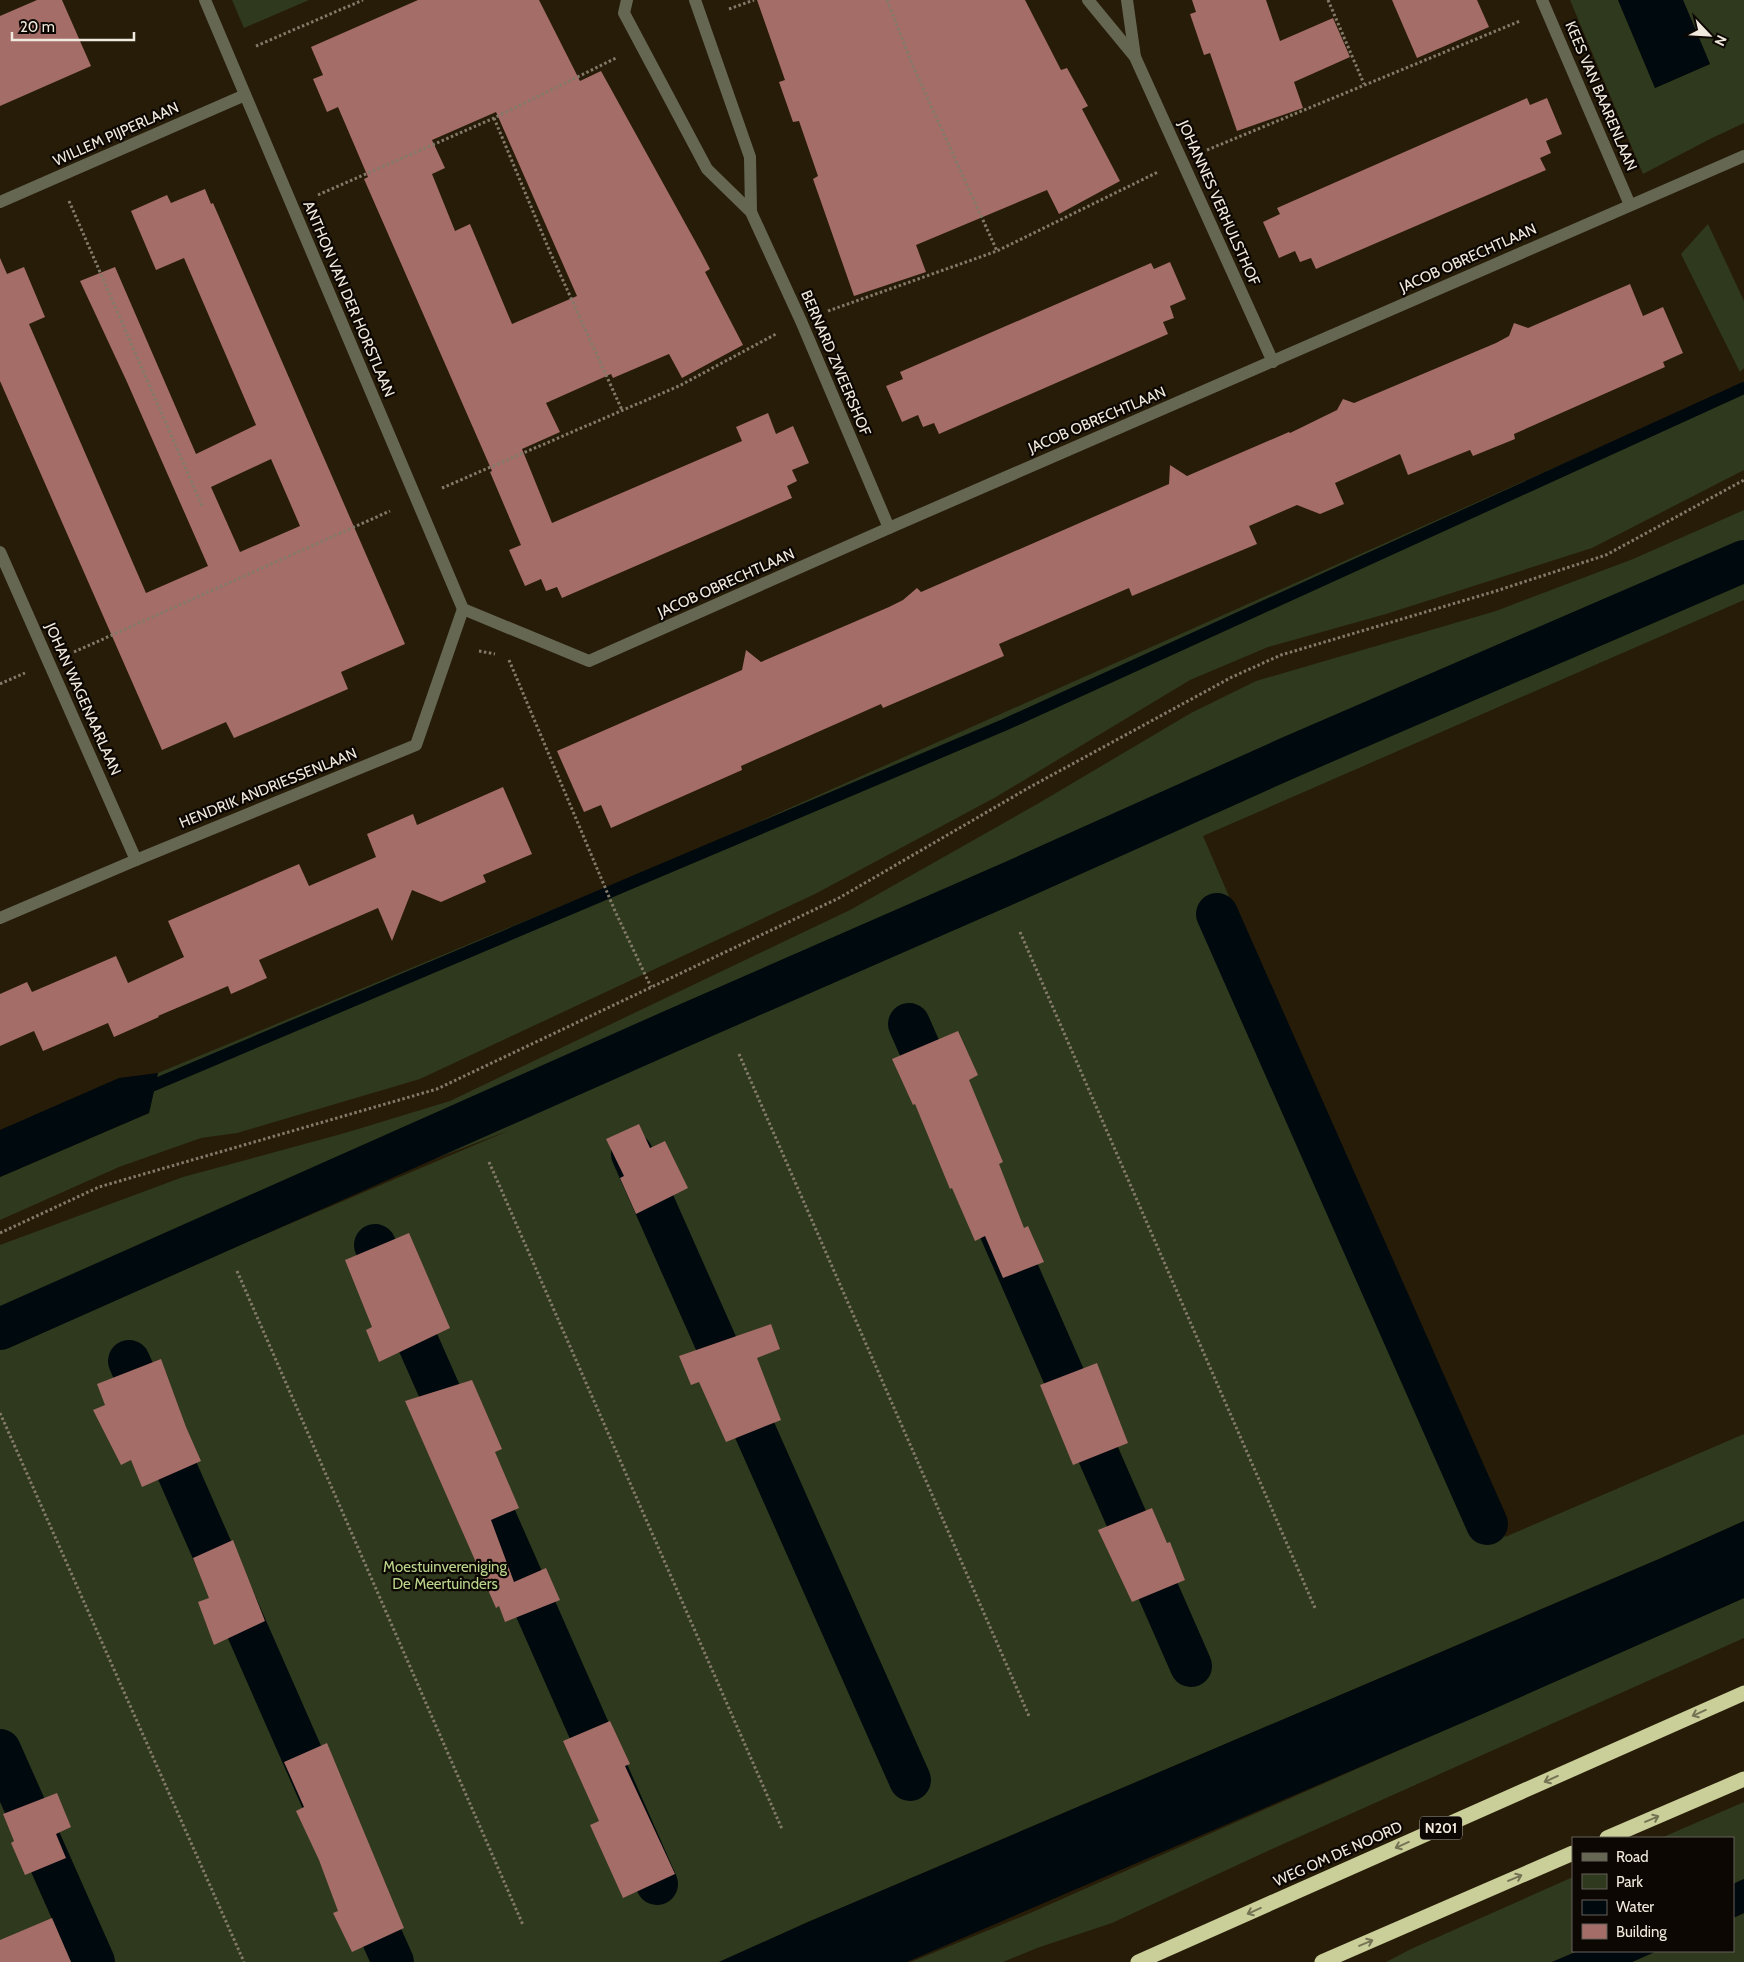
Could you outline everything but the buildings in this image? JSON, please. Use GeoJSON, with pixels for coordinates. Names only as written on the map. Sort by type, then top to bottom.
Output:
{"type":"FeatureCollection","features":[{"type":"Feature","properties":{"kind":"highway","name":"WEG OM DE NOORD"},"geometry":{"type":"LineString","coordinates":[[1138,1962],[1744,1693]]}},
{"type":"Feature","properties":{"kind":"highway"},"geometry":{"type":"LineString","coordinates":[[1609,1837],[1744,1779]]}},
{"type":"Feature","properties":{"kind":"highway"},"geometry":{"type":"LineString","coordinates":[[1322,1962],[1572,1853]]}},
{"type":"Feature","properties":{"kind":"street","name":"ANTHON VAN DER HORSTLAAN"},"geometry":{"type":"LineString","coordinates":[[205,0],[463,609]]}},
{"type":"Feature","properties":{"kind":"street","name":"BERNARD ZWEERSHOF"},"geometry":{"type":"LineString","coordinates":[[627,0],[624,13],[707,170],[751,212],[801,321],[889,528]]}},
{"type":"Feature","properties":{"kind":"street","name":"BERNARD ZWEERSHOF"},"geometry":{"type":"LineString","coordinates":[[695,0],[750,157],[751,212]]}},
{"type":"Feature","properties":{"kind":"street","name":"JOHANNES VERHULSTHOF"},"geometry":{"type":"LineString","coordinates":[[1088,0],[1135,57],[1273,362]]}},
{"type":"Feature","properties":{"kind":"street","name":"JOHANNES VERHULSTHOF"},"geometry":{"type":"LineString","coordinates":[[1127,0],[1135,57]]}},
{"type":"Feature","properties":{"kind":"street","name":"KEES VAN BAARENLAAN"},"geometry":{"type":"LineString","coordinates":[[1544,5],[1630,205]]}},
{"type":"Feature","properties":{"kind":"street","name":"WILLEM PIJPERLAAN"},"geometry":{"type":"LineString","coordinates":[[0,202],[245,95]]}},
{"type":"Feature","properties":{"kind":"street","name":"JACOB OBRECHTLAAN"},"geometry":{"type":"LineString","coordinates":[[463,609],[589,661],[889,528],[1744,156]]}},
{"type":"Feature","properties":{"kind":"street","name":"JOHAN WAGENAARLAAN"},"geometry":{"type":"LineString","coordinates":[[0,552],[136,860]]}},
{"type":"Feature","properties":{"kind":"street","name":"HENDRIK ANDRIESSENLAAN"},"geometry":{"type":"LineString","coordinates":[[0,918],[416,745],[463,609]]}},
{"type":"Feature","properties":{"kind":"path"},"geometry":{"type":"LineString","coordinates":[[228,58],[363,0]]}},
{"type":"Feature","properties":{"kind":"path"},"geometry":{"type":"LineString","coordinates":[[887,0],[913,66],[997,250]]}},
{"type":"Feature","properties":{"kind":"path"},"geometry":{"type":"LineString","coordinates":[[1328,0],[1364,84]]}},
{"type":"Feature","properties":{"kind":"path"},"geometry":{"type":"LineString","coordinates":[[0,684],[679,386],[801,321],[997,250],[1181,160],[1364,84],[1544,5]]}},
{"type":"Feature","properties":{"kind":"path"},"geometry":{"type":"LineString","coordinates":[[292,207],[494,118],[613,60],[638,41]]}},
{"type":"Feature","properties":{"kind":"path"},"geometry":{"type":"LineString","coordinates":[[494,118],[550,252],[622,410]]}},
{"type":"Feature","properties":{"kind":"path"},"geometry":{"type":"LineString","coordinates":[[58,176],[203,508]]}},
{"type":"Feature","properties":{"kind":"path"},"geometry":{"type":"LineString","coordinates":[[0,1233],[99,1187],[437,1089],[839,898],[1030,787],[1232,677],[1282,655],[1496,591],[1606,555],[1744,480]]}},
{"type":"Feature","properties":{"kind":"path"},"geometry":{"type":"LineString","coordinates":[[510,629],[508,656],[615,911],[651,987]]}},
{"type":"Feature","properties":{"kind":"path"},"geometry":{"type":"LineString","coordinates":[[1020,932],[1316,1608]]}},
{"type":"Feature","properties":{"kind":"path"},"geometry":{"type":"LineString","coordinates":[[739,1054],[1029,1716]]}},
{"type":"Feature","properties":{"kind":"path"},"geometry":{"type":"LineString","coordinates":[[489,1162],[782,1829]]}},
{"type":"Feature","properties":{"kind":"path"},"geometry":{"type":"LineString","coordinates":[[237,1271],[523,1925]]}},
{"type":"Feature","properties":{"kind":"path"},"geometry":{"type":"LineString","coordinates":[[0,1413],[244,1962]]}},
{"type":"Feature","properties":{"kind":"green space"},"geometry":{"type":"Polygon","coordinates":[[[232,0],[309,0],[244,28],[232,0]]]}},
{"type":"Feature","properties":{"kind":"green space"},"geometry":{"type":"Polygon","coordinates":[[[1570,0],[1618,0],[1655,88],[1710,64],[1683,0],[1744,0],[1744,123],[1643,174],[1570,0]]]}},
{"type":"Feature","properties":{"kind":"green space"},"geometry":{"type":"Polygon","coordinates":[[[1708,224],[1744,301],[1744,368],[1740,372],[1681,254],[1708,224]]]}},
{"type":"Feature","properties":{"kind":"green space"},"geometry":{"type":"Polygon","coordinates":[[[1744,391],[1744,470],[1592,548],[1386,614],[1268,647],[1190,680],[996,797],[815,894],[420,1079],[237,1133],[201,1138],[119,1167],[0,1220],[0,1177],[149,1113],[158,1073],[684,855],[1639,430],[1744,391]]]}},
{"type":"Feature","properties":{"kind":"green space","name":"Moestuinvereniging De Meertuinders"},"geometry":{"type":"Polygon","coordinates":[[[1744,510],[1744,600],[1203,836],[1505,1537],[1744,1434],[1744,1521],[808,1922],[719,1962],[0,1962],[0,1347],[510,1130],[0,1325],[0,1245],[183,1177],[345,1133],[450,1101],[850,910],[1039,803],[1191,713],[1256,681],[1496,611],[1633,559],[1744,510]]]}},
{"type":"Feature","properties":{"kind":"green space"},"geometry":{"type":"Polygon","coordinates":[[[1744,1598],[1744,1638],[1272,1849],[1112,1923],[1037,1948],[1003,1962],[911,1962],[1028,1914],[1744,1598]]]}},
{"type":"Feature","properties":{"kind":"green space"},"geometry":{"type":"Polygon","coordinates":[[[1744,1802],[1744,1879],[1734,1884],[1734,1837],[1663,1837],[1744,1802]]]}},
{"type":"Feature","properties":{"kind":"green space"},"geometry":{"type":"Polygon","coordinates":[[[1572,1877],[1572,1952],[1576,1952],[1552,1962],[1386,1962],[1572,1877]]]}},
{"type":"Feature","properties":{"kind":"green space"},"geometry":{"type":"Polygon","coordinates":[[[1744,1913],[1744,1962],[1632,1962],[1655,1952],[1734,1952],[1734,1918],[1744,1913]]]}},
{"type":"Feature","properties":{"kind":"water"},"geometry":{"type":"Polygon","coordinates":[[[1618,0],[1683,0],[1710,64],[1655,88],[1618,0]]]}},
{"type":"Feature","properties":{"kind":"water"},"geometry":{"type":"Polygon","coordinates":[[[158,1073],[149,1113],[0,1177],[0,1130],[119,1078],[158,1073]]]}},
{"type":"Feature","properties":{"kind":"water"},"geometry":{"type":"Polygon","coordinates":[[[1744,1521],[1744,1598],[1478,1716],[907,1962],[719,1962],[808,1922],[1744,1521]]]}},
{"type":"Feature","properties":{"kind":"water"},"geometry":{"type":"Polygon","coordinates":[[[1744,1879],[1744,1913],[1734,1918],[1734,1884],[1744,1879]]]}},
{"type":"Feature","properties":{"kind":"water"},"geometry":{"type":"Polygon","coordinates":[[[1576,1952],[1655,1952],[1632,1962],[1552,1962],[1576,1952]]]}},
{"type":"Feature","properties":{"kind":"waterway"},"geometry":{"type":"LineString","coordinates":[[142,1090],[1004,725],[1744,388]]}},
{"type":"Feature","properties":{"kind":"waterway"},"geometry":{"type":"LineString","coordinates":[[0,1329],[1288,758],[1744,561]]}},
{"type":"Feature","properties":{"kind":"waterway"},"geometry":{"type":"LineString","coordinates":[[1217,914],[1487,1524]]}},
{"type":"Feature","properties":{"kind":"waterway"},"geometry":{"type":"LineString","coordinates":[[909,1024],[943,1101]]}},
{"type":"Feature","properties":{"kind":"waterway"},"geometry":{"type":"LineString","coordinates":[[632,1154],[910,1780]]}},
{"type":"Feature","properties":{"kind":"waterway"},"geometry":{"type":"LineString","coordinates":[[995,1219],[1191,1666]]}},
{"type":"Feature","properties":{"kind":"waterway"},"geometry":{"type":"LineString","coordinates":[[375,1245],[657,1884]]}},
{"type":"Feature","properties":{"kind":"waterway"},"geometry":{"type":"LineString","coordinates":[[129,1361],[325,1807]]}},
{"type":"Feature","properties":{"kind":"waterway"},"geometry":{"type":"LineString","coordinates":[[0,1750],[94,1962]]}},
{"type":"Feature","properties":{"kind":"waterway"},"geometry":{"type":"LineString","coordinates":[[359,1886],[393,1962]]}}]}
